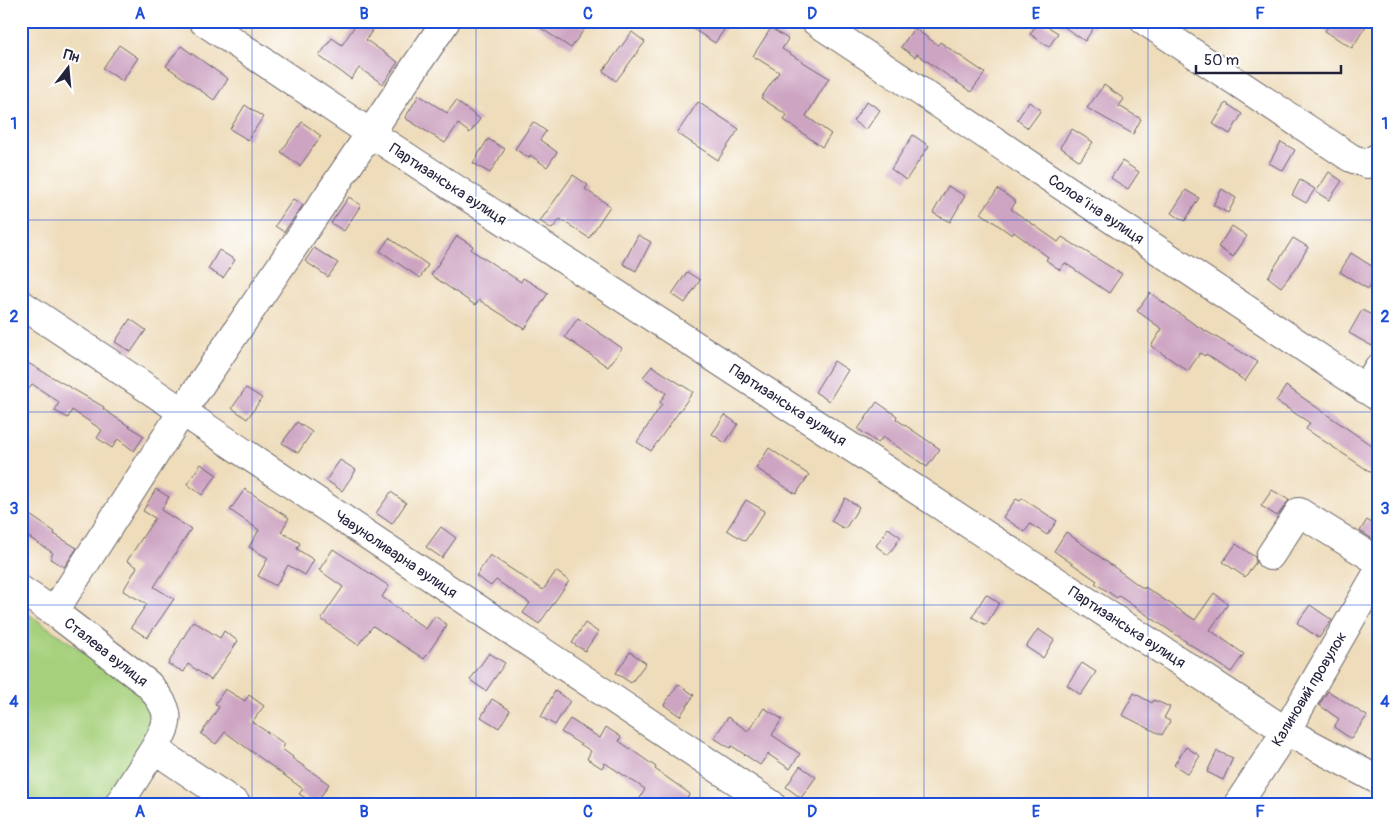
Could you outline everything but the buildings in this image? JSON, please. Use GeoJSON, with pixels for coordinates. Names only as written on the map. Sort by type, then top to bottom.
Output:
{"type":"FeatureCollection","features":[{"type":"Feature","properties":{"kind":"street","name":"Партизанська вулиця"},"geometry":{"type":"LineString","coordinates":[[203,21],[370,133],[1286,731],[1378,780]]}},
{"type":"Feature","properties":{"kind":"street"},"geometry":{"type":"LineString","coordinates":[[54,612],[182,412],[446,21]]}},
{"type":"Feature","properties":{"kind":"street","name":"Соловʼїна вулиця"},"geometry":{"type":"LineString","coordinates":[[815,21],[1373,385]]}},
{"type":"Feature","properties":{"kind":"street"},"geometry":{"type":"LineString","coordinates":[[1145,21],[1350,158],[1367,164],[1378,157]]}},
{"type":"Feature","properties":{"kind":"street","name":"Чавуноливарна вулиця"},"geometry":{"type":"LineString","coordinates":[[21,304],[771,804]]}},
{"type":"Feature","properties":{"kind":"street"},"geometry":{"type":"LineString","coordinates":[[1270,556],[1299,512],[1378,561]]}},
{"type":"Feature","properties":{"kind":"street","name":"Калиновий провулок"},"geometry":{"type":"LineString","coordinates":[[1238,804],[1286,731],[1374,586]]}},
{"type":"Feature","properties":{"kind":"street","name":"Сталева вулиця"},"geometry":{"type":"LineString","coordinates":[[21,590],[54,612],[148,684],[161,699],[167,715],[167,727],[119,804]]}},
{"type":"Feature","properties":{"kind":"street"},"geometry":{"type":"LineString","coordinates":[[154,749],[236,804]]}},
{"type":"Feature","properties":{"kind":"green space"},"geometry":{"type":"Polygon","coordinates":[[[21,609],[147,696],[159,718],[109,804],[21,804],[21,609]]]}}]}
